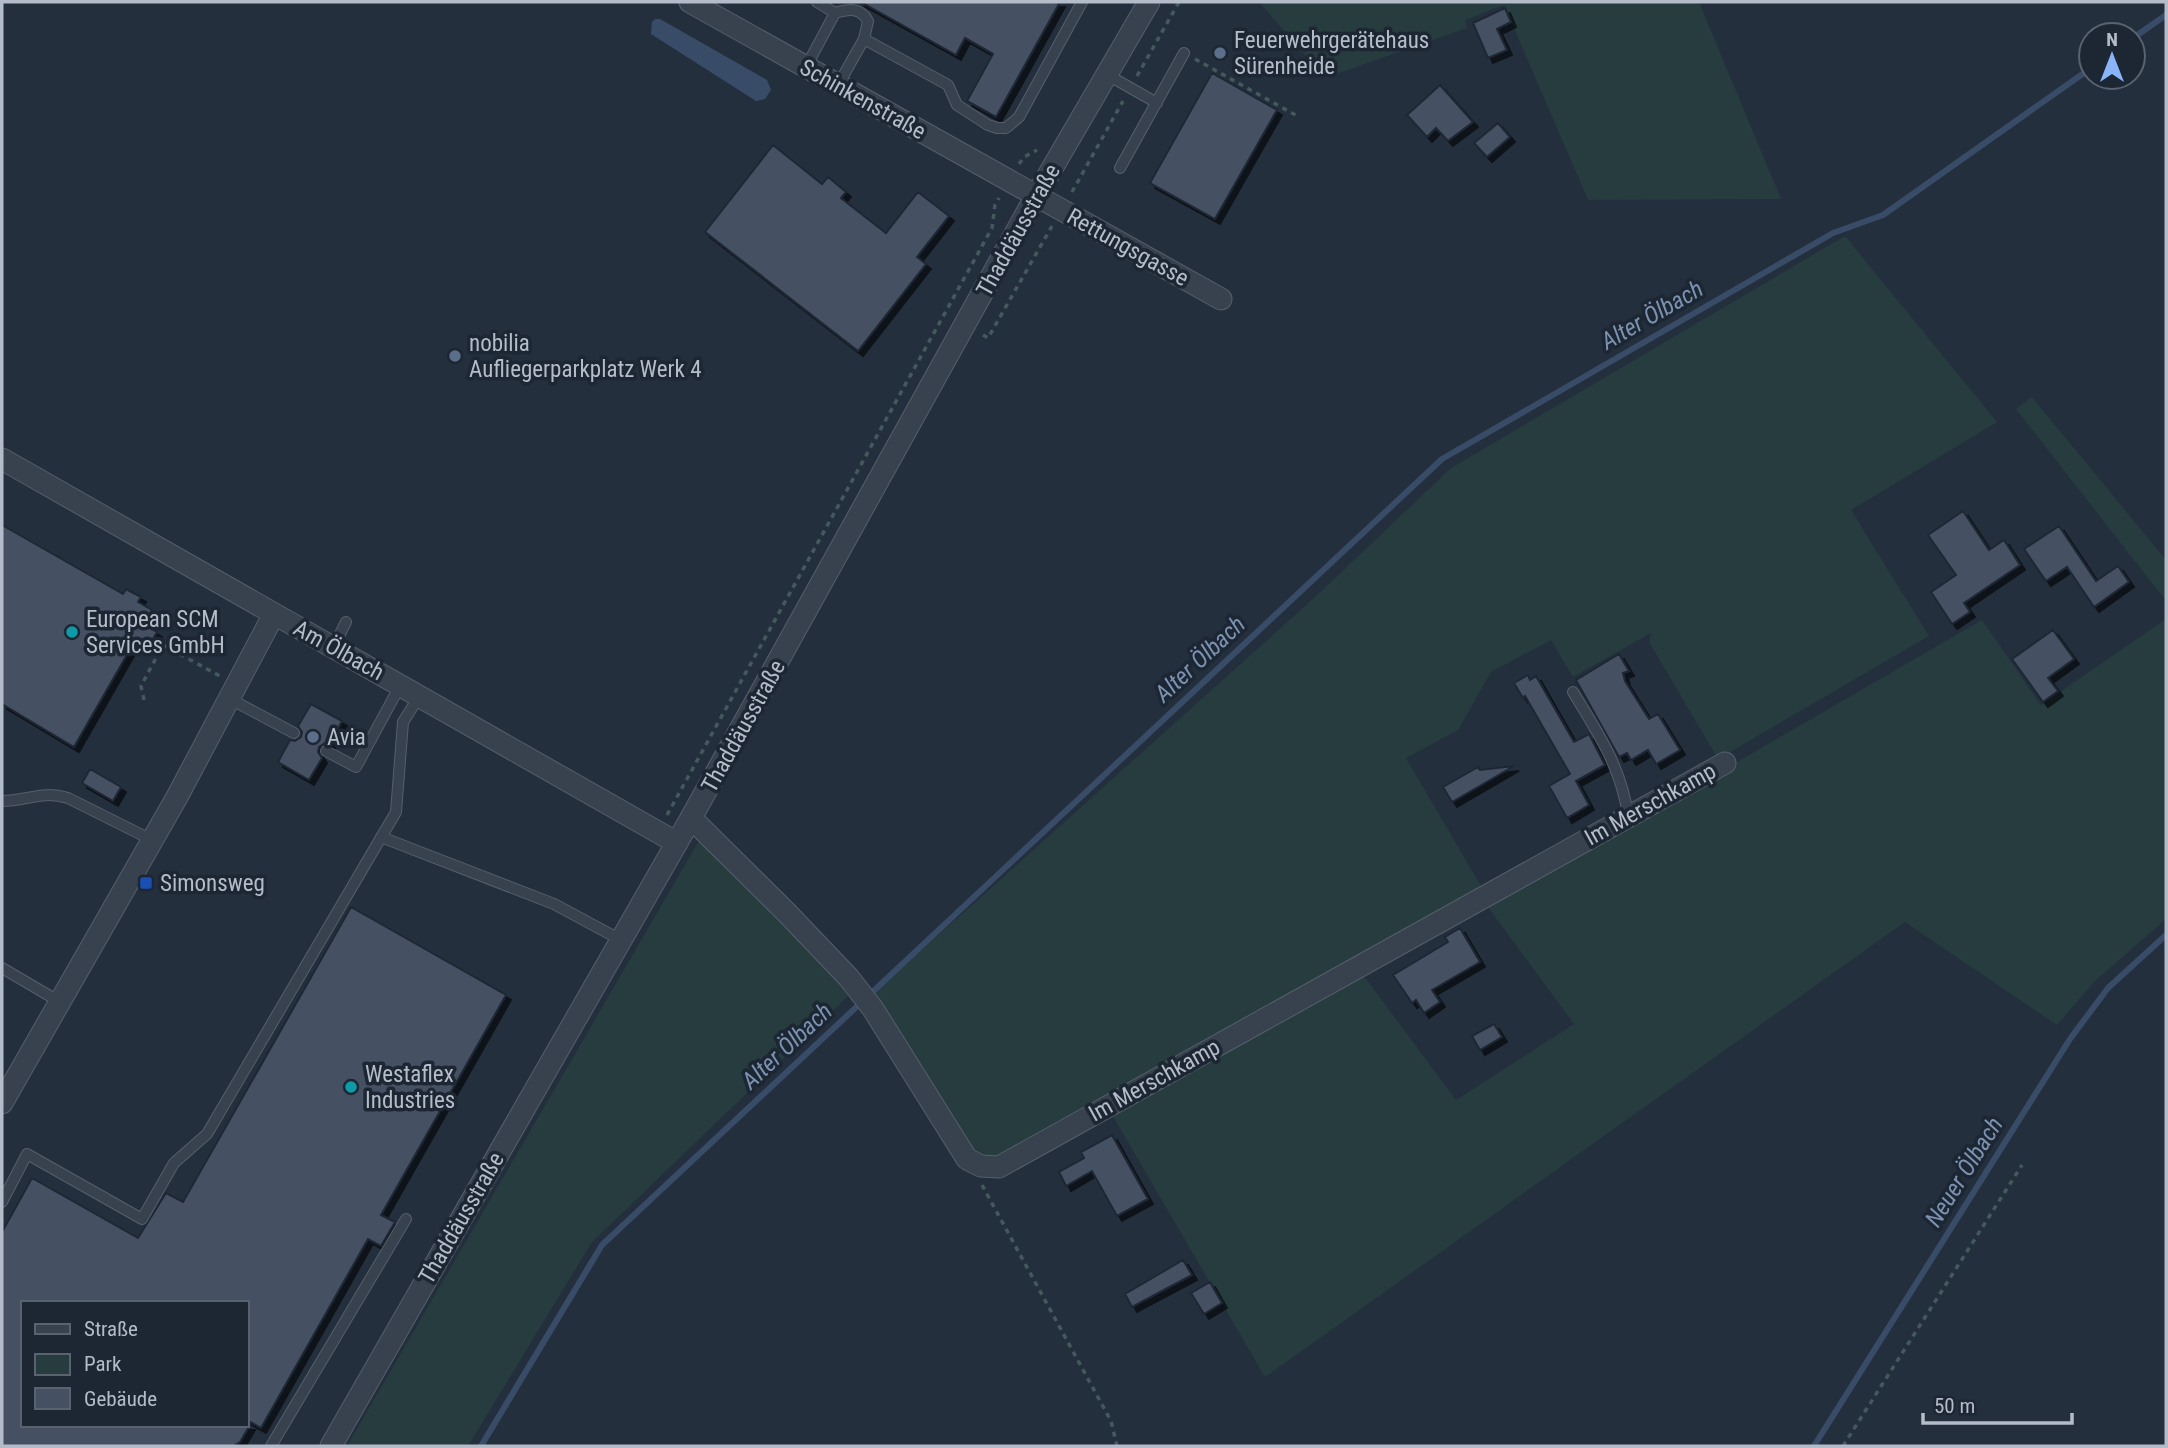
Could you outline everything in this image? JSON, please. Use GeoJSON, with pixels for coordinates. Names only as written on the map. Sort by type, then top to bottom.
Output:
{"type":"FeatureCollection","features":[{"type":"Feature","properties":{"kind":"street","name":"Thaddäusstraße"},"geometry":{"type":"LineString","coordinates":[[331,1446],[677,843],[1036,196],[1149,2]]}},
{"type":"Feature","properties":{"kind":"street","name":"Schinkenstraße"},"geometry":{"type":"LineString","coordinates":[[699,4],[1036,196]]}},
{"type":"Feature","properties":{"kind":"street","name":"Rettungsgasse"},"geometry":{"type":"LineString","coordinates":[[1036,196],[1221,299]]}},
{"type":"Feature","properties":{"kind":"street","name":"Am Ölbach"},"geometry":{"type":"LineString","coordinates":[[2,459],[677,843]]}},
{"type":"Feature","properties":{"kind":"street"},"geometry":{"type":"LineString","coordinates":[[2,1102],[152,840],[274,614]]}},
{"type":"Feature","properties":{"kind":"street","name":"Im Merschkamp"},"geometry":{"type":"LineString","coordinates":[[981,1166],[999,1167],[1725,763]]}},
{"type":"Feature","properties":{"kind":"street"},"geometry":{"type":"LineString","coordinates":[[691,818],[849,978],[873,1009],[967,1159],[981,1166]]}},
{"type":"Feature","properties":{"kind":"lane"},"geometry":{"type":"LineString","coordinates":[[817,2],[835,13]]}},
{"type":"Feature","properties":{"kind":"lane"},"geometry":{"type":"LineString","coordinates":[[864,39],[948,85],[957,105],[988,125],[1006,128],[1019,117],[1082,2]]}},
{"type":"Feature","properties":{"kind":"lane"},"geometry":{"type":"LineString","coordinates":[[806,66],[835,13],[850,8],[864,14],[867,21],[864,39],[838,85]]}},
{"type":"Feature","properties":{"kind":"lane"},"geometry":{"type":"LineString","coordinates":[[1121,167],[1184,53]]}},
{"type":"Feature","properties":{"kind":"lane"},"geometry":{"type":"LineString","coordinates":[[1105,74],[1157,103]]}},
{"type":"Feature","properties":{"kind":"lane"},"geometry":{"type":"LineString","coordinates":[[333,648],[346,622]]}},
{"type":"Feature","properties":{"kind":"lane"},"geometry":{"type":"LineString","coordinates":[[326,751],[356,767],[410,690]]}},
{"type":"Feature","properties":{"kind":"lane"},"geometry":{"type":"LineString","coordinates":[[2,1202],[27,1154],[142,1219],[174,1163],[207,1134],[396,812],[403,722],[410,690]]}},
{"type":"Feature","properties":{"kind":"lane"},"geometry":{"type":"LineString","coordinates":[[233,692],[294,733]]}},
{"type":"Feature","properties":{"kind":"lane"},"geometry":{"type":"LineString","coordinates":[[1573,692],[1612,758],[1621,780],[1628,815]]}},
{"type":"Feature","properties":{"kind":"lane"},"geometry":{"type":"LineString","coordinates":[[2,801],[45,793],[57,794],[152,840]]}},
{"type":"Feature","properties":{"kind":"lane"},"geometry":{"type":"LineString","coordinates":[[381,837],[554,904],[621,940]]}},
{"type":"Feature","properties":{"kind":"lane"},"geometry":{"type":"LineString","coordinates":[[2,968],[60,1002]]}},
{"type":"Feature","properties":{"kind":"lane"},"geometry":{"type":"LineString","coordinates":[[271,1446],[406,1219]]}},
{"type":"Feature","properties":{"kind":"path"},"geometry":{"type":"LineString","coordinates":[[944,314],[988,338],[1179,2]]}},
{"type":"Feature","properties":{"kind":"path"},"geometry":{"type":"LineString","coordinates":[[1184,53],[1299,117]]}},
{"type":"Feature","properties":{"kind":"path"},"geometry":{"type":"LineString","coordinates":[[1009,181],[1024,157],[1042,147]]}},
{"type":"Feature","properties":{"kind":"path"},"geometry":{"type":"LineString","coordinates":[[144,700],[141,686],[163,645],[233,692]]}},
{"type":"Feature","properties":{"kind":"path"},"geometry":{"type":"LineString","coordinates":[[1843,1446],[2022,1165]]}},
{"type":"Feature","properties":{"kind":"path"},"geometry":{"type":"LineString","coordinates":[[981,1166],[978,1179],[1111,1421],[1117,1446]]}},
{"type":"Feature","properties":{"kind":"green space"},"geometry":{"type":"Polygon","coordinates":[[[1259,2],[1699,2],[1781,199],[1588,200],[1504,5],[1465,20],[1467,28],[1325,78],[1259,2]]]}},
{"type":"Feature","properties":{"kind":"green space"},"geometry":{"type":"Polygon","coordinates":[[[1845,236],[1997,422],[1851,510],[1929,636],[1718,759],[1649,642],[1651,633],[1573,677],[1551,640],[1491,672],[1458,730],[1406,758],[1484,891],[999,1159],[972,1154],[874,993],[1313,599],[1451,468],[1845,236]]]}},
{"type":"Feature","properties":{"kind":"green space"},"geometry":{"type":"Polygon","coordinates":[[[2032,397],[2166,560],[2166,601],[2016,409],[2032,397]]]}},
{"type":"Feature","properties":{"kind":"green space"},"geometry":{"type":"Polygon","coordinates":[[[2166,619],[2166,919],[2094,982],[2057,1025],[1905,922],[1265,1377],[1111,1113],[1361,972],[1456,1100],[1574,1024],[1485,903],[1556,867],[1982,620],[2041,705],[2166,619]]]}},
{"type":"Feature","properties":{"kind":"green space"},"geometry":{"type":"Polygon","coordinates":[[[700,839],[850,994],[592,1242],[468,1446],[347,1446],[700,839]]]}},
{"type":"Feature","properties":{"kind":"water"},"geometry":{"type":"Polygon","coordinates":[[[660,19],[767,80],[771,90],[765,99],[756,101],[651,34],[652,22],[660,19]]]}},
{"type":"Feature","properties":{"kind":"building"},"geometry":{"type":"Polygon","coordinates":[[[861,2],[1060,2],[996,117],[967,101],[993,54],[965,38],[956,55],[861,2]]]}},
{"type":"Feature","properties":{"kind":"building"},"geometry":{"type":"Polygon","coordinates":[[[1505,8],[1511,22],[1497,29],[1507,50],[1488,58],[1473,23],[1505,8]]]}},
{"type":"Feature","properties":{"kind":"building"},"geometry":{"type":"Polygon","coordinates":[[[1212,73],[1277,110],[1215,219],[1150,183],[1212,73]]]}},
{"type":"Feature","properties":{"kind":"building"},"geometry":{"type":"Polygon","coordinates":[[[1440,85],[1473,122],[1448,141],[1436,128],[1427,137],[1407,115],[1440,85]]]}},
{"type":"Feature","properties":{"kind":"building"},"geometry":{"type":"Polygon","coordinates":[[[1498,123],[1510,137],[1487,157],[1474,143],[1498,123]]]}},
{"type":"Feature","properties":{"kind":"building"},"geometry":{"type":"Polygon","coordinates":[[[773,145],[822,184],[828,177],[846,192],[841,198],[886,233],[918,192],[949,216],[917,257],[926,264],[858,351],[705,232],[773,145]]]}},
{"type":"Feature","properties":{"kind":"building"},"geometry":{"type":"Polygon","coordinates":[[[1963,511],[1989,550],[2004,540],[2020,565],[1964,603],[1970,612],[1952,624],[1931,592],[1956,575],[1928,535],[1963,511]]]}},
{"type":"Feature","properties":{"kind":"building","name":"European SCM Services GmbH"},"geometry":{"type":"Polygon","coordinates":[[[2,525],[123,594],[126,589],[141,597],[138,602],[152,610],[144,624],[157,632],[149,646],[136,639],[74,747],[2,704],[2,525]]]}},
{"type":"Feature","properties":{"kind":"building"},"geometry":{"type":"Polygon","coordinates":[[[2059,526],[2096,581],[2118,566],[2129,582],[2094,607],[2067,567],[2046,581],[2024,549],[2059,526]]]}},
{"type":"Feature","properties":{"kind":"building"},"geometry":{"type":"Polygon","coordinates":[[[2053,630],[2074,659],[2048,678],[2058,691],[2043,702],[2012,659],[2053,630]]]}},
{"type":"Feature","properties":{"kind":"building"},"geometry":{"type":"Polygon","coordinates":[[[1619,654],[1629,671],[1623,673],[1625,681],[1649,719],[1658,714],[1680,750],[1656,764],[1648,750],[1631,760],[1627,753],[1619,757],[1576,680],[1619,654]]]}},
{"type":"Feature","properties":{"kind":"building"},"geometry":{"type":"Polygon","coordinates":[[[1528,675],[1530,680],[1536,676],[1574,742],[1589,734],[1605,765],[1576,781],[1589,805],[1567,818],[1549,786],[1570,774],[1525,696],[1523,698],[1514,683],[1528,675]]]}},
{"type":"Feature","properties":{"kind":"building"},"geometry":{"type":"Polygon","coordinates":[[[311,704],[342,721],[330,744],[325,743],[319,747],[318,752],[322,758],[309,780],[278,762],[290,740],[295,741],[301,737],[302,732],[298,726],[311,704]]]}},
{"type":"Feature","properties":{"kind":"building"},"geometry":{"type":"Polygon","coordinates":[[[1514,766],[1452,802],[1443,787],[1478,767],[1480,770],[1514,766]]]}},
{"type":"Feature","properties":{"kind":"building"},"geometry":{"type":"Polygon","coordinates":[[[90,769],[121,787],[113,801],[82,783],[90,769]]]}},
{"type":"Feature","properties":{"kind":"building","name":"Westaflex Industries"},"geometry":{"type":"Polygon","coordinates":[[[351,907],[506,995],[381,1215],[395,1222],[381,1246],[368,1239],[261,1428],[248,1421],[248,1301],[21,1301],[21,1427],[250,1425],[240,1442],[233,1446],[2,1446],[2,1232],[32,1178],[138,1238],[166,1193],[183,1202],[351,907]]]}},
{"type":"Feature","properties":{"kind":"building"},"geometry":{"type":"Polygon","coordinates":[[[1460,928],[1480,962],[1432,990],[1440,1002],[1424,1013],[1416,1000],[1412,1003],[1393,975],[1448,942],[1445,937],[1460,928]]]}},
{"type":"Feature","properties":{"kind":"building"},"geometry":{"type":"Polygon","coordinates":[[[1494,1024],[1502,1037],[1480,1050],[1472,1036],[1494,1024]]]}},
{"type":"Feature","properties":{"kind":"building"},"geometry":{"type":"Polygon","coordinates":[[[1112,1135],[1148,1199],[1117,1216],[1092,1171],[1066,1186],[1059,1172],[1084,1158],[1081,1152],[1112,1135]]]}},
{"type":"Feature","properties":{"kind":"building"},"geometry":{"type":"Polygon","coordinates":[[[1183,1260],[1192,1275],[1132,1307],[1125,1294],[1183,1260]]]}},
{"type":"Feature","properties":{"kind":"building"},"geometry":{"type":"Polygon","coordinates":[[[1210,1282],[1222,1303],[1204,1314],[1191,1293],[1210,1282]]]}},
{"type":"Feature","properties":{"kind":"waterway","name":"Alter Ölbach"},"geometry":{"type":"LineString","coordinates":[[2147,28],[2166,15]]}},
{"type":"Feature","properties":{"kind":"waterway","name":"Alter Ölbach"},"geometry":{"type":"LineString","coordinates":[[481,1446],[602,1245],[1442,459],[1833,233],[1883,215],[2077,78]]}},
{"type":"Feature","properties":{"kind":"waterway","name":"Neuer Ölbach"},"geometry":{"type":"LineString","coordinates":[[1814,1446],[2070,1039],[2108,988],[2166,935]]}},
{"type":"Feature","properties":{"kind":"place","name":"Feuerwehrgerätehaus Sürenheide"},"geometry":{"type":"Point","coordinates":[1220,53]}},
{"type":"Feature","properties":{"kind":"place","name":"nobilia Aufliegerparkplatz Werk 4"},"geometry":{"type":"Point","coordinates":[455,356]}},
{"type":"Feature","properties":{"kind":"place","name":"European SCM Services GmbH"},"geometry":{"type":"Point","coordinates":[72,632]}},
{"type":"Feature","properties":{"kind":"place","name":"Avia"},"geometry":{"type":"Point","coordinates":[313,737]}},
{"type":"Feature","properties":{"kind":"place","name":"Simonsweg"},"geometry":{"type":"Point","coordinates":[146,883]}},
{"type":"Feature","properties":{"kind":"place","name":"Westaflex Industries"},"geometry":{"type":"Point","coordinates":[351,1087]}}]}
